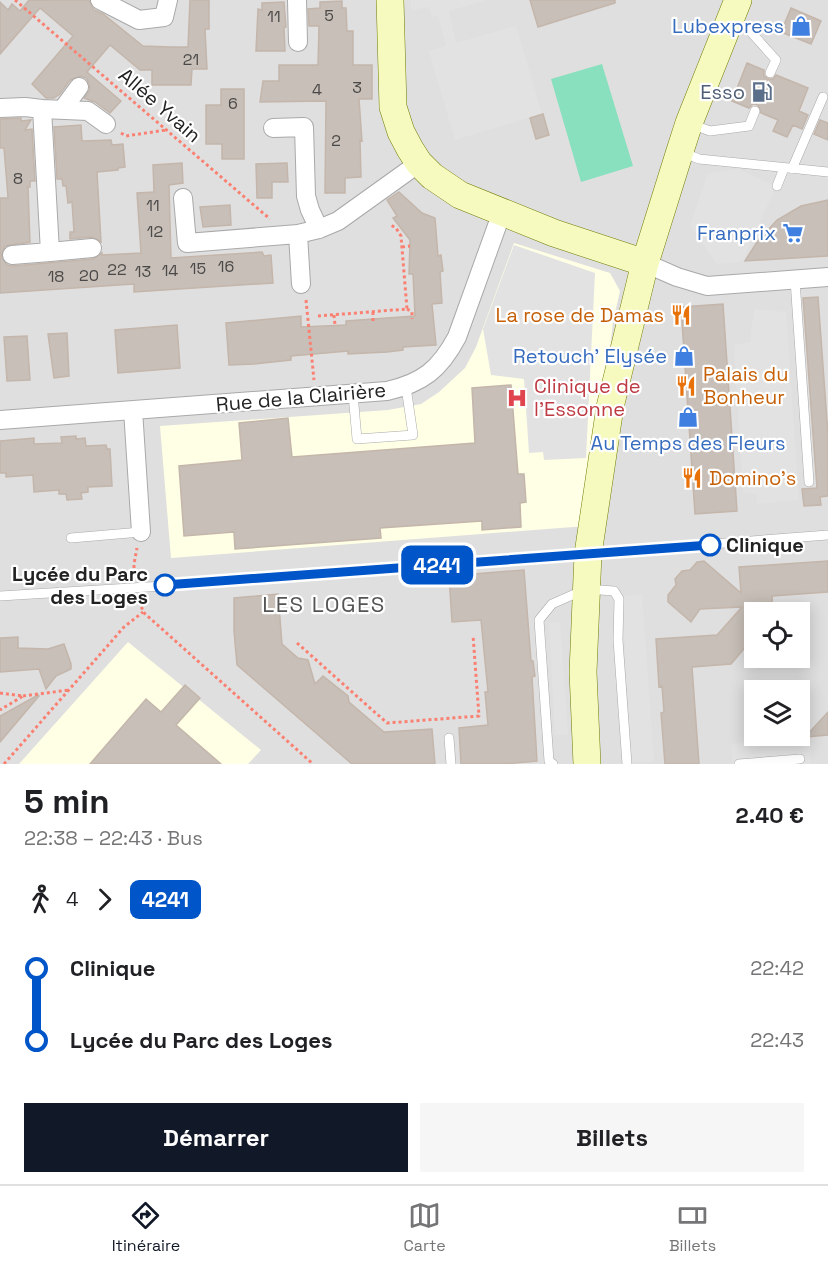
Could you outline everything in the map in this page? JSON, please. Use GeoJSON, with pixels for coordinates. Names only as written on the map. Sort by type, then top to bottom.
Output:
{"type":"FeatureCollection","features":[{"type":"Feature","properties":{"kind":"main road"},"geometry":{"type":"LineString","coordinates":[[390,0],[393,108],[402,132],[419,163],[432,176],[460,195],[554,233],[645,263]]}},
{"type":"Feature","properties":{"kind":"main road"},"geometry":{"type":"LineString","coordinates":[[587,764],[583,672],[588,554],[610,407],[645,263],[689,123],[734,10]]}},
{"type":"Feature","properties":{"kind":"street"},"geometry":{"type":"LineString","coordinates":[[100,0],[139,20],[164,17],[168,0]]}},
{"type":"Feature","properties":{"kind":"street"},"geometry":{"type":"LineString","coordinates":[[297,0],[298,42]]}},
{"type":"Feature","properties":{"kind":"street"},"geometry":{"type":"LineString","coordinates":[[62,110],[79,87]]}},
{"type":"Feature","properties":{"kind":"street"},"geometry":{"type":"LineString","coordinates":[[0,108],[25,107],[88,111],[106,124]]}},
{"type":"Feature","properties":{"kind":"street"},"geometry":{"type":"LineString","coordinates":[[42,109],[50,252]]}},
{"type":"Feature","properties":{"kind":"street"},"geometry":{"type":"LineString","coordinates":[[273,128],[304,127],[306,196],[319,229]]}},
{"type":"Feature","properties":{"kind":"street"},"geometry":{"type":"LineString","coordinates":[[183,198],[187,243],[290,234],[319,229],[338,221],[419,163]]}},
{"type":"Feature","properties":{"kind":"street","name":"Rue de la Clairière"},"geometry":{"type":"LineString","coordinates":[[0,420],[352,394],[406,387],[436,369],[452,346],[502,212]]}},
{"type":"Feature","properties":{"kind":"street"},"geometry":{"type":"LineString","coordinates":[[290,234],[301,284]]}},
{"type":"Feature","properties":{"kind":"street"},"geometry":{"type":"LineString","coordinates":[[12,255],[92,248]]}},
{"type":"Feature","properties":{"kind":"street"},"geometry":{"type":"LineString","coordinates":[[645,263],[677,277],[707,286],[828,277]]}},
{"type":"Feature","properties":{"kind":"street"},"geometry":{"type":"LineString","coordinates":[[133,410],[141,532]]}},
{"type":"Feature","properties":{"kind":"lane"},"geometry":{"type":"LineString","coordinates":[[734,10],[776,60],[770,73]]}},
{"type":"Feature","properties":{"kind":"lane"},"geometry":{"type":"LineString","coordinates":[[777,186],[824,103]]}},
{"type":"Feature","properties":{"kind":"lane"},"geometry":{"type":"LineString","coordinates":[[689,123],[710,132],[749,126],[755,111]]}},
{"type":"Feature","properties":{"kind":"lane"},"geometry":{"type":"LineString","coordinates":[[680,151],[699,159],[740,167],[828,171]]}},
{"type":"Feature","properties":{"kind":"lane"},"geometry":{"type":"LineString","coordinates":[[795,280],[809,482]]}},
{"type":"Feature","properties":{"kind":"lane"},"geometry":{"type":"LineString","coordinates":[[352,394],[357,439],[413,435],[406,387]]}},
{"type":"Feature","properties":{"kind":"lane"},"geometry":{"type":"LineString","coordinates":[[71,538],[141,532]]}},
{"type":"Feature","properties":{"kind":"lane"},"geometry":{"type":"LineString","coordinates":[[0,596],[828,535]]}},
{"type":"Feature","properties":{"kind":"lane"},"geometry":{"type":"LineString","coordinates":[[553,764],[549,760],[539,621],[552,604],[586,589],[614,591],[619,599],[618,640],[627,764]]}},
{"type":"Feature","properties":{"kind":"lane"},"geometry":{"type":"LineString","coordinates":[[449,738],[451,764]]}},
{"type":"Feature","properties":{"kind":"lane"},"geometry":{"type":"LineString","coordinates":[[739,764],[800,759]]}},
{"type":"Feature","properties":{"kind":"path","name":"Allée Yvain"},"geometry":{"type":"LineString","coordinates":[[15,0],[273,222],[290,234]]}},
{"type":"Feature","properties":{"kind":"path"},"geometry":{"type":"LineString","coordinates":[[106,124],[126,136],[166,130]]}},
{"type":"Feature","properties":{"kind":"path"},"geometry":{"type":"LineString","coordinates":[[389,224],[396,228],[401,236],[407,309]]}},
{"type":"Feature","properties":{"kind":"path"},"geometry":{"type":"LineString","coordinates":[[402,247],[410,246]]}},
{"type":"Feature","properties":{"kind":"path"},"geometry":{"type":"LineString","coordinates":[[301,284],[306,292],[315,397]]}},
{"type":"Feature","properties":{"kind":"path"},"geometry":{"type":"LineString","coordinates":[[405,286],[413,285]]}},
{"type":"Feature","properties":{"kind":"path"},"geometry":{"type":"LineString","coordinates":[[318,316],[407,309],[412,312],[412,319]]}},
{"type":"Feature","properties":{"kind":"path"},"geometry":{"type":"LineString","coordinates":[[373,312],[374,322]]}},
{"type":"Feature","properties":{"kind":"path"},"geometry":{"type":"LineString","coordinates":[[334,314],[335,325]]}},
{"type":"Feature","properties":{"kind":"path"},"geometry":{"type":"LineString","coordinates":[[141,532],[134,564],[135,587],[143,612],[313,764]]}},
{"type":"Feature","properties":{"kind":"path"},"geometry":{"type":"LineString","coordinates":[[4,764],[124,627],[143,612]]}},
{"type":"Feature","properties":{"kind":"path"},"geometry":{"type":"LineString","coordinates":[[297,643],[387,723],[479,716],[473,634]]}},
{"type":"Feature","properties":{"kind":"path"},"geometry":{"type":"LineString","coordinates":[[0,693],[23,696],[69,690]]}},
{"type":"Feature","properties":{"kind":"path"},"geometry":{"type":"LineString","coordinates":[[0,710],[23,696]]}},
{"type":"Feature","properties":{"kind":"shaded area"},"geometry":{"type":"Polygon","coordinates":[[[0,0],[828,0],[828,764],[0,764],[0,0]]]}},
{"type":"Feature","properties":{"kind":"shaded area"},"geometry":{"type":"Polygon","coordinates":[[[411,0],[487,0],[449,11],[456,43],[516,26],[542,114],[455,140],[429,51],[446,46],[438,15],[432,17],[429,7],[411,10],[411,0]]]}},
{"type":"Feature","properties":{"kind":"shaded area"},"geometry":{"type":"Polygon","coordinates":[[[738,169],[776,186],[743,261],[717,264],[690,226],[708,173],[738,169]]]}},
{"type":"Feature","properties":{"kind":"shaded area","name":"Clinique de l'Essonne"},"geometry":{"type":"Polygon","coordinates":[[[514,243],[610,273],[620,291],[613,322],[604,404],[586,526],[171,558],[160,426],[388,410],[421,404],[439,392],[465,368],[476,347],[514,243]]]}},
{"type":"Feature","properties":{"kind":"shaded area"},"geometry":{"type":"Polygon","coordinates":[[[514,245],[595,273],[586,458],[544,460],[543,452],[529,453],[524,379],[491,375],[483,329],[514,245]]]}},
{"type":"Feature","properties":{"kind":"shaded area"},"geometry":{"type":"Polygon","coordinates":[[[754,309],[786,312],[799,500],[757,504],[756,493],[743,494],[734,345],[750,342],[754,309]]]}},
{"type":"Feature","properties":{"kind":"shaded area"},"geometry":{"type":"Polygon","coordinates":[[[642,594],[654,762],[631,762],[622,596],[642,594]]]}},
{"type":"Feature","properties":{"kind":"shaded area"},"geometry":{"type":"Polygon","coordinates":[[[560,622],[568,734],[555,735],[549,623],[560,622]]]}},
{"type":"Feature","properties":{"kind":"shaded area","name":"Lycée du Parc des Loges"},"geometry":{"type":"Polygon","coordinates":[[[128,642],[261,750],[248,764],[19,764],[128,642]]]}},
{"type":"Feature","properties":{"kind":"shaded area"},"geometry":{"type":"Polygon","coordinates":[[[731,744],[810,746],[811,764],[733,764],[731,744]]]}},
{"type":"Feature","properties":{"kind":"green space"},"geometry":{"type":"Polygon","coordinates":[[[602,64],[633,166],[581,182],[551,79],[602,64]]]}},
{"type":"Feature","properties":{"kind":"building"},"geometry":{"type":"Polygon","coordinates":[[[29,0],[89,0],[94,10],[103,14],[143,46],[188,47],[190,0],[209,0],[209,29],[205,29],[207,69],[192,69],[191,85],[152,85],[152,70],[140,70],[110,45],[87,72],[121,101],[110,113],[95,102],[84,98],[90,89],[86,78],[81,76],[70,80],[60,94],[54,98],[46,98],[32,84],[73,36],[40,8],[0,54],[0,2],[8,10],[12,4],[20,11],[29,0]]]}},
{"type":"Feature","properties":{"kind":"building"},"geometry":{"type":"Polygon","coordinates":[[[530,0],[615,0],[615,3],[538,27],[530,0]]]}},
{"type":"Feature","properties":{"kind":"building"},"geometry":{"type":"Polygon","coordinates":[[[342,1],[342,8],[346,8],[347,31],[353,31],[353,65],[372,65],[372,99],[359,99],[362,141],[360,140],[361,177],[345,178],[345,193],[325,193],[326,101],[260,102],[263,81],[279,81],[279,65],[318,65],[319,26],[309,26],[308,9],[320,8],[320,2],[342,1]]]}},
{"type":"Feature","properties":{"kind":"building"},"geometry":{"type":"Polygon","coordinates":[[[284,2],[285,51],[256,51],[258,9],[262,10],[262,3],[284,2]]]}},
{"type":"Feature","properties":{"kind":"building","name":"Lubexpress"},"geometry":{"type":"Polygon","coordinates":[[[791,8],[821,21],[811,44],[781,32],[791,8]]]}},
{"type":"Feature","properties":{"kind":"building","name":"Esso"},"geometry":{"type":"Polygon","coordinates":[[[747,63],[764,70],[764,76],[768,79],[773,79],[776,75],[808,88],[799,111],[808,115],[802,129],[793,125],[787,137],[773,131],[778,120],[761,113],[758,105],[753,104],[749,108],[732,101],[747,63]]]}},
{"type":"Feature","properties":{"kind":"building"},"geometry":{"type":"Polygon","coordinates":[[[221,89],[244,89],[244,159],[222,159],[222,144],[206,144],[206,105],[221,105],[221,89]]]}},
{"type":"Feature","properties":{"kind":"building"},"geometry":{"type":"Polygon","coordinates":[[[543,114],[549,135],[536,139],[530,118],[543,114]]]}},
{"type":"Feature","properties":{"kind":"building"},"geometry":{"type":"Polygon","coordinates":[[[21,118],[21,121],[31,120],[25,130],[32,129],[35,181],[30,181],[30,187],[28,187],[30,242],[5,246],[1,256],[7,265],[93,259],[102,253],[102,255],[141,253],[137,193],[154,192],[153,165],[182,163],[183,183],[169,185],[171,258],[262,252],[264,256],[271,255],[273,283],[134,292],[134,284],[0,293],[0,198],[8,198],[4,148],[0,148],[0,119],[21,118]]]}},
{"type":"Feature","properties":{"kind":"building"},"geometry":{"type":"Polygon","coordinates":[[[820,120],[828,123],[828,140],[814,134],[820,120]]]}},
{"type":"Feature","properties":{"kind":"building"},"geometry":{"type":"Polygon","coordinates":[[[81,125],[82,141],[111,140],[112,145],[123,144],[125,167],[97,172],[101,242],[92,237],[70,239],[70,232],[74,232],[72,202],[68,203],[66,186],[63,186],[62,179],[57,179],[54,127],[81,125]]]}},
{"type":"Feature","properties":{"kind":"building"},"geometry":{"type":"Polygon","coordinates":[[[287,163],[288,182],[272,182],[272,198],[257,198],[256,164],[287,163]]]}},
{"type":"Feature","properties":{"kind":"building"},"geometry":{"type":"Polygon","coordinates":[[[399,192],[422,213],[435,218],[438,256],[441,255],[443,271],[440,272],[442,303],[432,304],[436,345],[403,347],[403,350],[387,352],[348,354],[348,351],[291,356],[291,360],[229,365],[226,323],[301,316],[301,327],[346,325],[346,321],[415,316],[413,274],[409,274],[410,240],[393,218],[397,216],[387,200],[399,192]]]}},
{"type":"Feature","properties":{"kind":"building","name":"Franprix"},"geometry":{"type":"Polygon","coordinates":[[[828,200],[828,256],[745,261],[757,242],[777,220],[801,206],[828,200]]]}},
{"type":"Feature","properties":{"kind":"building"},"geometry":{"type":"Polygon","coordinates":[[[230,205],[231,225],[203,227],[200,207],[230,205]]]}},
{"type":"Feature","properties":{"kind":"building"},"geometry":{"type":"Polygon","coordinates":[[[818,297],[828,435],[828,496],[820,497],[821,505],[804,506],[802,489],[817,488],[803,298],[818,297]]]}},
{"type":"Feature","properties":{"kind":"building"},"geometry":{"type":"Polygon","coordinates":[[[723,304],[737,511],[695,514],[681,307],[723,304]]]}},
{"type":"Feature","properties":{"kind":"building"},"geometry":{"type":"Polygon","coordinates":[[[177,325],[180,368],[118,373],[115,330],[177,325]]]}},
{"type":"Feature","properties":{"kind":"building"},"geometry":{"type":"Polygon","coordinates":[[[67,333],[69,376],[54,378],[48,334],[67,333]]]}},
{"type":"Feature","properties":{"kind":"building"},"geometry":{"type":"Polygon","coordinates":[[[27,336],[30,380],[7,381],[4,337],[27,336]]]}},
{"type":"Feature","properties":{"kind":"building"},"geometry":{"type":"Polygon","coordinates":[[[511,385],[518,474],[524,474],[526,502],[520,503],[521,527],[482,530],[482,521],[380,528],[381,538],[235,549],[234,532],[184,536],[179,466],[242,460],[239,423],[288,418],[292,457],[475,443],[472,388],[511,385]]]}},
{"type":"Feature","properties":{"kind":"building"},"geometry":{"type":"Polygon","coordinates":[[[76,436],[76,439],[85,438],[86,446],[106,445],[107,449],[110,449],[112,486],[88,487],[88,492],[81,493],[82,499],[67,500],[66,494],[59,494],[59,490],[34,492],[33,475],[6,477],[6,473],[0,473],[0,441],[34,438],[34,444],[62,443],[61,437],[76,436]]]}},
{"type":"Feature","properties":{"kind":"building"},"geometry":{"type":"Polygon","coordinates":[[[704,561],[741,593],[739,567],[828,561],[828,592],[772,596],[772,602],[744,602],[744,649],[731,664],[692,667],[699,764],[665,764],[661,713],[664,712],[662,686],[659,687],[656,639],[717,635],[742,607],[700,609],[691,622],[668,602],[668,595],[676,585],[675,579],[682,571],[690,570],[697,562],[704,561]]]}},
{"type":"Feature","properties":{"kind":"building"},"geometry":{"type":"Polygon","coordinates":[[[524,570],[531,661],[533,661],[535,676],[532,677],[537,761],[461,764],[459,728],[488,725],[485,692],[488,692],[481,620],[452,622],[449,576],[524,570]]]}},
{"type":"Feature","properties":{"kind":"building"},"geometry":{"type":"Polygon","coordinates":[[[278,594],[282,644],[298,658],[308,660],[315,684],[323,676],[348,696],[349,702],[384,732],[432,729],[435,764],[352,764],[237,665],[234,598],[278,594]]]}},
{"type":"Feature","properties":{"kind":"building"},"geometry":{"type":"Polygon","coordinates":[[[18,637],[18,648],[48,649],[64,644],[71,669],[56,676],[46,689],[39,669],[0,672],[0,638],[18,637]]]}},
{"type":"Feature","properties":{"kind":"building"},"geometry":{"type":"Polygon","coordinates":[[[185,685],[200,698],[176,725],[221,764],[90,764],[146,699],[161,712],[185,685]]]}},
{"type":"Feature","properties":{"kind":"building"},"geometry":{"type":"Polygon","coordinates":[[[39,696],[0,742],[0,716],[39,696]]]}},
{"type":"Feature","properties":{"kind":"building"},"geometry":{"type":"Polygon","coordinates":[[[828,712],[828,735],[810,737],[810,732],[828,712]]]}},
{"type":"Feature","properties":{"kind":"bus line","name":"4241"},"geometry":{"type":"LineString","coordinates":[[165,585],[710,545]]}},
{"type":"Feature","properties":{"kind":"place","name":"Lubexpress"},"geometry":{"type":"Point","coordinates":[801,26]}},
{"type":"Feature","properties":{"kind":"place","name":"Esso"},"geometry":{"type":"Point","coordinates":[762,92]}},
{"type":"Feature","properties":{"kind":"place","name":"Franprix"},"geometry":{"type":"Point","coordinates":[793,233]}},
{"type":"Feature","properties":{"kind":"place","name":"La rose de Damas"},"geometry":{"type":"Point","coordinates":[681,315]}},
{"type":"Feature","properties":{"kind":"place","name":"Retouch' Elysée"},"geometry":{"type":"Point","coordinates":[684,356]}},
{"type":"Feature","properties":{"kind":"place","name":"Palais du Bonheur"},"geometry":{"type":"Point","coordinates":[686,386]}},
{"type":"Feature","properties":{"kind":"place","name":"Clinique de l'Essonne"},"geometry":{"type":"Point","coordinates":[517,398]}},
{"type":"Feature","properties":{"kind":"place","name":"Au Temps des Fleurs"},"geometry":{"type":"Point","coordinates":[688,417]}},
{"type":"Feature","properties":{"kind":"place","name":"Domino's"},"geometry":{"type":"Point","coordinates":[692,478]}},
{"type":"Feature","properties":{"kind":"place","name":"Clinique"},"geometry":{"type":"Point","coordinates":[710,545]}},
{"type":"Feature","properties":{"kind":"place","name":"Lycée du Parc des Loges"},"geometry":{"type":"Point","coordinates":[165,585]}},
{"type":"Feature","properties":{"kind":"district","name":"LES LOGES"},"geometry":{"type":"Point","coordinates":[324,604]}}]}
